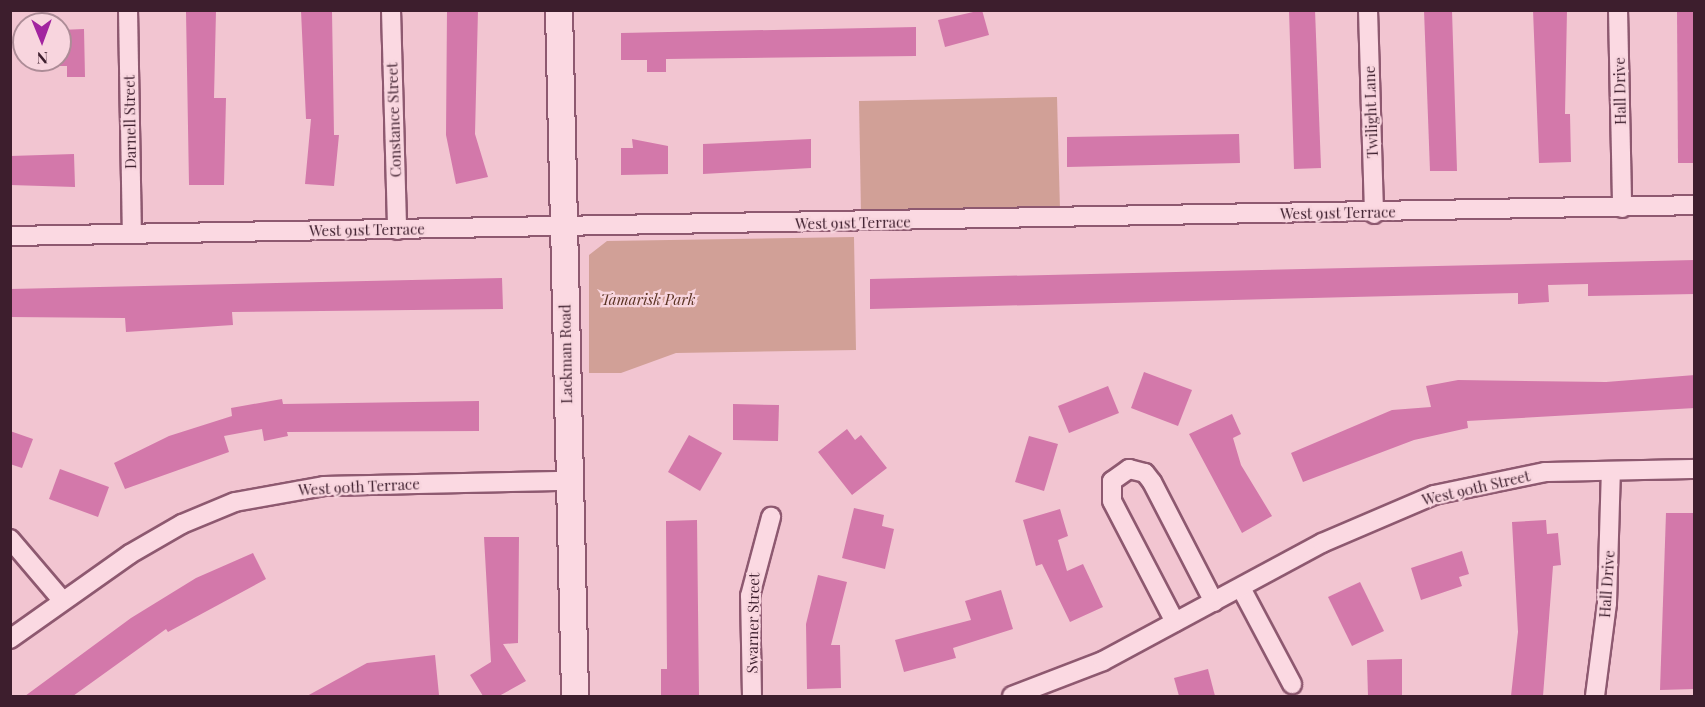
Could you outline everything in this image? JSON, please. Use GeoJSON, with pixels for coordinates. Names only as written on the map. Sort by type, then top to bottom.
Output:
{"type":"FeatureCollection","features":[{"type":"Feature","properties":{"kind":"main road","name":"Lackman Road"},"geometry":{"type":"LineString","coordinates":[[559,10],[575,696]]}},
{"type":"Feature","properties":{"kind":"street","name":"Darnell Street"},"geometry":{"type":"LineString","coordinates":[[128,10],[132,234]]}},
{"type":"Feature","properties":{"kind":"street","name":"Constance Street"},"geometry":{"type":"LineString","coordinates":[[391,10],[397,230]]}},
{"type":"Feature","properties":{"kind":"street","name":"Twilight Lane"},"geometry":{"type":"LineString","coordinates":[[1368,10],[1374,214]]}},
{"type":"Feature","properties":{"kind":"street","name":"Hall Drive"},"geometry":{"type":"LineString","coordinates":[[1618,10],[1622,208]]}},
{"type":"Feature","properties":{"kind":"street","name":"West 91st Terrace"},"geometry":{"type":"LineString","coordinates":[[10,236],[1374,214],[1695,205]]}},
{"type":"Feature","properties":{"kind":"street"},"geometry":{"type":"LineString","coordinates":[[1175,622],[1112,501],[1112,481],[1129,469],[1144,473],[1152,482],[1214,602]]}},
{"type":"Feature","properties":{"kind":"street","name":"West 90th Street"},"geometry":{"type":"LineString","coordinates":[[1012,696],[1047,687],[1378,516],[1434,495],[1545,472],[1695,469]]}},
{"type":"Feature","properties":{"kind":"street","name":"Hall Drive"},"geometry":{"type":"LineString","coordinates":[[1595,696],[1607,603],[1611,471]]}},
{"type":"Feature","properties":{"kind":"street","name":"West 90th Terrace"},"geometry":{"type":"LineString","coordinates":[[10,639],[61,599],[182,524],[277,492],[324,486],[569,481]]}},
{"type":"Feature","properties":{"kind":"street","name":"Swarner Street"},"geometry":{"type":"LineString","coordinates":[[752,696],[750,596],[771,517]]}},
{"type":"Feature","properties":{"kind":"street"},"geometry":{"type":"LineString","coordinates":[[10,539],[61,599]]}},
{"type":"Feature","properties":{"kind":"street"},"geometry":{"type":"LineString","coordinates":[[1241,588],[1292,684]]}},
{"type":"Feature","properties":{"kind":"green space"},"geometry":{"type":"Polygon","coordinates":[[[1057,97],[1060,210],[861,213],[859,101],[1057,97]]]}},
{"type":"Feature","properties":{"kind":"green space","name":"Tamarisk Park"},"geometry":{"type":"Polygon","coordinates":[[[854,237],[856,350],[676,353],[621,373],[589,373],[589,255],[607,241],[854,237]]]}},
{"type":"Feature","properties":{"kind":"building"},"geometry":{"type":"Polygon","coordinates":[[[447,10],[478,10],[475,134],[488,177],[456,184],[446,135],[447,10]]]}},
{"type":"Feature","properties":{"kind":"building"},"geometry":{"type":"Polygon","coordinates":[[[982,10],[989,35],[945,47],[938,20],[982,10]]]}},
{"type":"Feature","properties":{"kind":"building"},"geometry":{"type":"Polygon","coordinates":[[[1289,10],[1315,10],[1321,168],[1294,169],[1289,10]]]}},
{"type":"Feature","properties":{"kind":"building"},"geometry":{"type":"Polygon","coordinates":[[[1424,10],[1452,10],[1457,171],[1430,171],[1424,10]]]}},
{"type":"Feature","properties":{"kind":"building"},"geometry":{"type":"Polygon","coordinates":[[[1533,10],[1567,10],[1565,114],[1570,114],[1571,162],[1539,163],[1533,10]]]}},
{"type":"Feature","properties":{"kind":"building"},"geometry":{"type":"Polygon","coordinates":[[[1677,10],[1695,10],[1695,163],[1678,163],[1677,10]]]}},
{"type":"Feature","properties":{"kind":"building"},"geometry":{"type":"Polygon","coordinates":[[[216,11],[214,98],[226,98],[224,185],[189,185],[186,12],[216,11]]]}},
{"type":"Feature","properties":{"kind":"building"},"geometry":{"type":"Polygon","coordinates":[[[301,11],[332,11],[334,135],[339,135],[334,186],[305,184],[311,119],[306,119],[301,11]]]}},
{"type":"Feature","properties":{"kind":"building"},"geometry":{"type":"Polygon","coordinates":[[[916,27],[916,56],[666,59],[666,72],[647,72],[647,60],[621,60],[621,33],[916,27]]]}},
{"type":"Feature","properties":{"kind":"building"},"geometry":{"type":"Polygon","coordinates":[[[84,29],[85,77],[67,77],[67,72],[72,72],[72,30],[84,29]]]}},
{"type":"Feature","properties":{"kind":"building"},"geometry":{"type":"Polygon","coordinates":[[[1239,134],[1240,163],[1067,167],[1067,137],[1239,134]]]}},
{"type":"Feature","properties":{"kind":"building"},"geometry":{"type":"Polygon","coordinates":[[[632,139],[668,146],[668,174],[621,175],[621,148],[633,148],[632,139]]]}},
{"type":"Feature","properties":{"kind":"building"},"geometry":{"type":"Polygon","coordinates":[[[811,139],[811,168],[703,174],[703,144],[811,139]]]}},
{"type":"Feature","properties":{"kind":"building"},"geometry":{"type":"Polygon","coordinates":[[[74,154],[75,187],[10,185],[10,156],[74,154]]]}},
{"type":"Feature","properties":{"kind":"building"},"geometry":{"type":"Polygon","coordinates":[[[1695,260],[1695,294],[1588,296],[1588,284],[1548,285],[1549,302],[1518,304],[1518,293],[870,309],[870,279],[1695,260]]]}},
{"type":"Feature","properties":{"kind":"building"},"geometry":{"type":"Polygon","coordinates":[[[502,278],[503,309],[232,312],[233,325],[126,332],[125,318],[10,317],[10,289],[502,278]]]}},
{"type":"Feature","properties":{"kind":"building"},"geometry":{"type":"Polygon","coordinates":[[[1144,372],[1192,390],[1178,426],[1131,408],[1144,372]]]}},
{"type":"Feature","properties":{"kind":"building"},"geometry":{"type":"Polygon","coordinates":[[[1695,375],[1695,408],[1467,421],[1468,428],[1414,440],[1303,482],[1291,453],[1392,410],[1431,407],[1426,386],[1458,380],[1606,382],[1695,375]]]}},
{"type":"Feature","properties":{"kind":"building"},"geometry":{"type":"Polygon","coordinates":[[[1108,386],[1119,413],[1069,433],[1058,406],[1108,386]]]}},
{"type":"Feature","properties":{"kind":"building"},"geometry":{"type":"Polygon","coordinates":[[[282,399],[283,404],[479,401],[479,431],[287,432],[288,436],[264,441],[262,429],[224,436],[229,452],[125,489],[114,463],[169,436],[232,416],[231,408],[282,399]]]}},
{"type":"Feature","properties":{"kind":"building"},"geometry":{"type":"Polygon","coordinates":[[[733,404],[779,405],[778,441],[733,440],[733,404]]]}},
{"type":"Feature","properties":{"kind":"building"},"geometry":{"type":"Polygon","coordinates":[[[1232,414],[1241,434],[1233,438],[1241,465],[1272,516],[1242,533],[1189,434],[1232,414]]]}},
{"type":"Feature","properties":{"kind":"building"},"geometry":{"type":"Polygon","coordinates":[[[847,429],[855,440],[861,435],[887,468],[852,495],[818,452],[847,429]]]}},
{"type":"Feature","properties":{"kind":"building"},"geometry":{"type":"Polygon","coordinates":[[[10,431],[33,439],[22,468],[10,464],[10,431]]]}},
{"type":"Feature","properties":{"kind":"building"},"geometry":{"type":"Polygon","coordinates":[[[689,435],[722,453],[700,491],[668,472],[689,435]]]}},
{"type":"Feature","properties":{"kind":"building"},"geometry":{"type":"Polygon","coordinates":[[[1029,436],[1058,444],[1044,491],[1015,482],[1029,436]]]}},
{"type":"Feature","properties":{"kind":"building"},"geometry":{"type":"Polygon","coordinates":[[[60,469],[109,487],[98,517],[49,499],[60,469]]]}},
{"type":"Feature","properties":{"kind":"building"},"geometry":{"type":"Polygon","coordinates":[[[854,508],[884,515],[882,526],[894,529],[885,569],[842,558],[854,508]]]}},
{"type":"Feature","properties":{"kind":"building"},"geometry":{"type":"Polygon","coordinates":[[[1060,509],[1068,536],[1058,540],[1067,571],[1083,564],[1103,607],[1070,622],[1042,564],[1036,566],[1023,520],[1060,509]]]}},
{"type":"Feature","properties":{"kind":"building"},"geometry":{"type":"Polygon","coordinates":[[[1666,513],[1695,513],[1695,689],[1660,690],[1666,513]]]}},
{"type":"Feature","properties":{"kind":"building"},"geometry":{"type":"Polygon","coordinates":[[[697,520],[699,696],[661,696],[661,669],[667,669],[666,521],[697,520]]]}},
{"type":"Feature","properties":{"kind":"building"},"geometry":{"type":"Polygon","coordinates":[[[1546,520],[1547,534],[1558,533],[1561,565],[1553,566],[1543,696],[1511,696],[1518,632],[1512,522],[1546,520]]]}},
{"type":"Feature","properties":{"kind":"building"},"geometry":{"type":"Polygon","coordinates":[[[484,537],[519,537],[518,643],[503,644],[526,681],[499,696],[483,696],[470,675],[491,662],[484,537]]]}},
{"type":"Feature","properties":{"kind":"building"},"geometry":{"type":"Polygon","coordinates":[[[1462,551],[1469,574],[1459,577],[1462,586],[1421,600],[1411,568],[1462,551]]]}},
{"type":"Feature","properties":{"kind":"building"},"geometry":{"type":"Polygon","coordinates":[[[253,553],[266,579],[168,632],[166,629],[73,696],[25,696],[131,618],[196,578],[253,553]]]}},
{"type":"Feature","properties":{"kind":"building"},"geometry":{"type":"Polygon","coordinates":[[[818,575],[847,582],[831,645],[840,645],[841,688],[807,689],[806,624],[818,575]]]}},
{"type":"Feature","properties":{"kind":"building"},"geometry":{"type":"Polygon","coordinates":[[[1360,582],[1384,631],[1352,646],[1328,597],[1360,582]]]}},
{"type":"Feature","properties":{"kind":"building"},"geometry":{"type":"Polygon","coordinates":[[[1001,590],[1013,629],[953,648],[956,658],[904,672],[895,640],[971,620],[965,601],[1001,590]]]}},
{"type":"Feature","properties":{"kind":"building"},"geometry":{"type":"Polygon","coordinates":[[[435,655],[439,695],[307,696],[367,663],[435,655]]]}},
{"type":"Feature","properties":{"kind":"building"},"geometry":{"type":"Polygon","coordinates":[[[1402,659],[1402,696],[1368,696],[1367,660],[1402,659]]]}},
{"type":"Feature","properties":{"kind":"building"},"geometry":{"type":"Polygon","coordinates":[[[1208,669],[1215,696],[1179,696],[1174,678],[1208,669]]]}}]}
